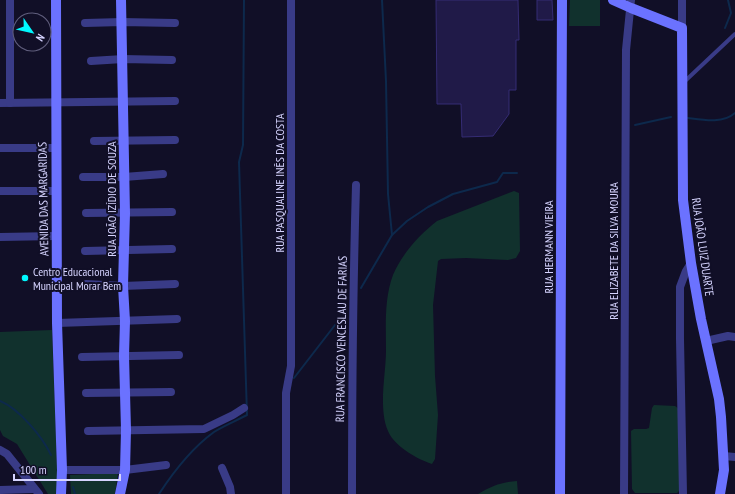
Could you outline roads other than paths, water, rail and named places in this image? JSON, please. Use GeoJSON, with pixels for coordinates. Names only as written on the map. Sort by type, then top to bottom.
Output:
{"type":"FeatureCollection","features":[{"type":"Feature","properties":{"kind":"street"},"geometry":{"type":"LineString","coordinates":[[10,0],[10,103]]}},
{"type":"Feature","properties":{"kind":"street","name":"AVENIDA DAS MARGARIDAS"},"geometry":{"type":"LineString","coordinates":[[56,0],[56,236],[57,323],[62,470],[61,494]]}},
{"type":"Feature","properties":{"kind":"street","name":"RUA JOÃO IZÍDIO DE SOUZA"},"geometry":{"type":"LineString","coordinates":[[120,494],[125,470],[126,430],[124,356],[125,321],[123,286],[125,213],[121,0]]}},
{"type":"Feature","properties":{"kind":"street","name":"RUA PASQUALINE INÊS DA COSTA"},"geometry":{"type":"LineString","coordinates":[[286,494],[286,393],[291,366],[291,0]]}},
{"type":"Feature","properties":{"kind":"street","name":"RUA HERMANN VIEIRA"},"geometry":{"type":"LineString","coordinates":[[560,494],[562,0]]}},
{"type":"Feature","properties":{"kind":"street"},"geometry":{"type":"LineString","coordinates":[[613,0],[631,4],[682,28]]}},
{"type":"Feature","properties":{"kind":"street","name":"RUA JOÃO LUIZ DUARTE"},"geometry":{"type":"LineString","coordinates":[[682,0],[683,200],[691,263],[719,399],[724,456],[724,470],[720,494]]}},
{"type":"Feature","properties":{"kind":"street","name":"RUA ELIZABETE DA SILVA MOURA"},"geometry":{"type":"LineString","coordinates":[[624,494],[626,50],[631,4]]}},
{"type":"Feature","properties":{"kind":"street"},"geometry":{"type":"LineString","coordinates":[[85,23],[174,23]]}},
{"type":"Feature","properties":{"kind":"street"},"geometry":{"type":"LineString","coordinates":[[91,61],[123,59],[172,60]]}},
{"type":"Feature","properties":{"kind":"street"},"geometry":{"type":"LineString","coordinates":[[0,103],[175,101]]}},
{"type":"Feature","properties":{"kind":"street"},"geometry":{"type":"LineString","coordinates":[[94,141],[175,140]]}},
{"type":"Feature","properties":{"kind":"street"},"geometry":{"type":"LineString","coordinates":[[0,148],[56,148]]}},
{"type":"Feature","properties":{"kind":"street"},"geometry":{"type":"LineString","coordinates":[[83,177],[124,177],[163,174]]}},
{"type":"Feature","properties":{"kind":"street","name":"RUA FRANCISCO VENCESLAU DE FARIAS"},"geometry":{"type":"LineString","coordinates":[[352,494],[353,303],[356,184]]}},
{"type":"Feature","properties":{"kind":"street"},"geometry":{"type":"LineString","coordinates":[[0,192],[56,191]]}},
{"type":"Feature","properties":{"kind":"street"},"geometry":{"type":"LineString","coordinates":[[86,213],[172,212]]}},
{"type":"Feature","properties":{"kind":"street"},"geometry":{"type":"LineString","coordinates":[[0,237],[56,236]]}},
{"type":"Feature","properties":{"kind":"street"},"geometry":{"type":"LineString","coordinates":[[86,251],[172,249]]}},
{"type":"Feature","properties":{"kind":"street"},"geometry":{"type":"LineString","coordinates":[[683,494],[680,287],[686,271],[691,263]]}},
{"type":"Feature","properties":{"kind":"street"},"geometry":{"type":"LineString","coordinates":[[86,284],[123,286],[175,284]]}},
{"type":"Feature","properties":{"kind":"street"},"geometry":{"type":"LineString","coordinates":[[57,323],[177,319]]}},
{"type":"Feature","properties":{"kind":"street"},"geometry":{"type":"LineString","coordinates":[[706,341],[728,336],[735,337]]}},
{"type":"Feature","properties":{"kind":"street"},"geometry":{"type":"LineString","coordinates":[[82,357],[179,355]]}},
{"type":"Feature","properties":{"kind":"street"},"geometry":{"type":"LineString","coordinates":[[86,393],[171,392]]}},
{"type":"Feature","properties":{"kind":"street"},"geometry":{"type":"LineString","coordinates":[[88,430],[204,429],[244,408]]}},
{"type":"Feature","properties":{"kind":"street"},"geometry":{"type":"LineString","coordinates":[[0,450],[6,454],[36,491]]}},
{"type":"Feature","properties":{"kind":"street"},"geometry":{"type":"LineString","coordinates":[[724,456],[735,457]]}},
{"type":"Feature","properties":{"kind":"street"},"geometry":{"type":"LineString","coordinates":[[62,470],[125,470],[164,468]]}},
{"type":"Feature","properties":{"kind":"street"},"geometry":{"type":"LineString","coordinates":[[222,468],[229,483],[231,494]]}},
{"type":"Feature","properties":{"kind":"street"},"geometry":{"type":"LineString","coordinates":[[0,490],[36,491]]}},
{"type":"Feature","properties":{"kind":"lane"},"geometry":{"type":"LineString","coordinates":[[682,84],[735,34]]}},
{"type":"Feature","properties":{"kind":"waterway"},"geometry":{"type":"LineString","coordinates":[[159,494],[177,468],[198,445],[222,427],[247,415],[239,162],[243,145],[244,0]]}},
{"type":"Feature","properties":{"kind":"waterway"},"geometry":{"type":"LineString","coordinates":[[382,0],[386,81],[388,194],[392,235]]}},
{"type":"Feature","properties":{"kind":"waterway"},"geometry":{"type":"LineString","coordinates":[[725,28],[731,13],[728,0]]}},
{"type":"Feature","properties":{"kind":"waterway"},"geometry":{"type":"LineString","coordinates":[[688,118],[719,120],[725,119],[735,113]]}},
{"type":"Feature","properties":{"kind":"waterway"},"geometry":{"type":"LineString","coordinates":[[635,125],[671,117]]}},
{"type":"Feature","properties":{"kind":"waterway"},"geometry":{"type":"LineString","coordinates":[[361,288],[392,235],[407,221],[428,207],[453,194],[497,182],[503,173],[517,173]]}},
{"type":"Feature","properties":{"kind":"waterway"},"geometry":{"type":"LineString","coordinates":[[294,378],[335,325]]}},
{"type":"Feature","properties":{"kind":"waterway"},"geometry":{"type":"LineString","coordinates":[[0,401],[15,410],[29,424],[42,440],[51,455]]}},
{"type":"Feature","properties":{"kind":"waterway"},"geometry":{"type":"LineString","coordinates":[[73,487],[75,494]]}},
{"type":"Feature","properties":{"kind":"place","name":"Centro Educacional Municipal Morar Bem"},"geometry":{"type":"Point","coordinates":[25,278]}}]}
